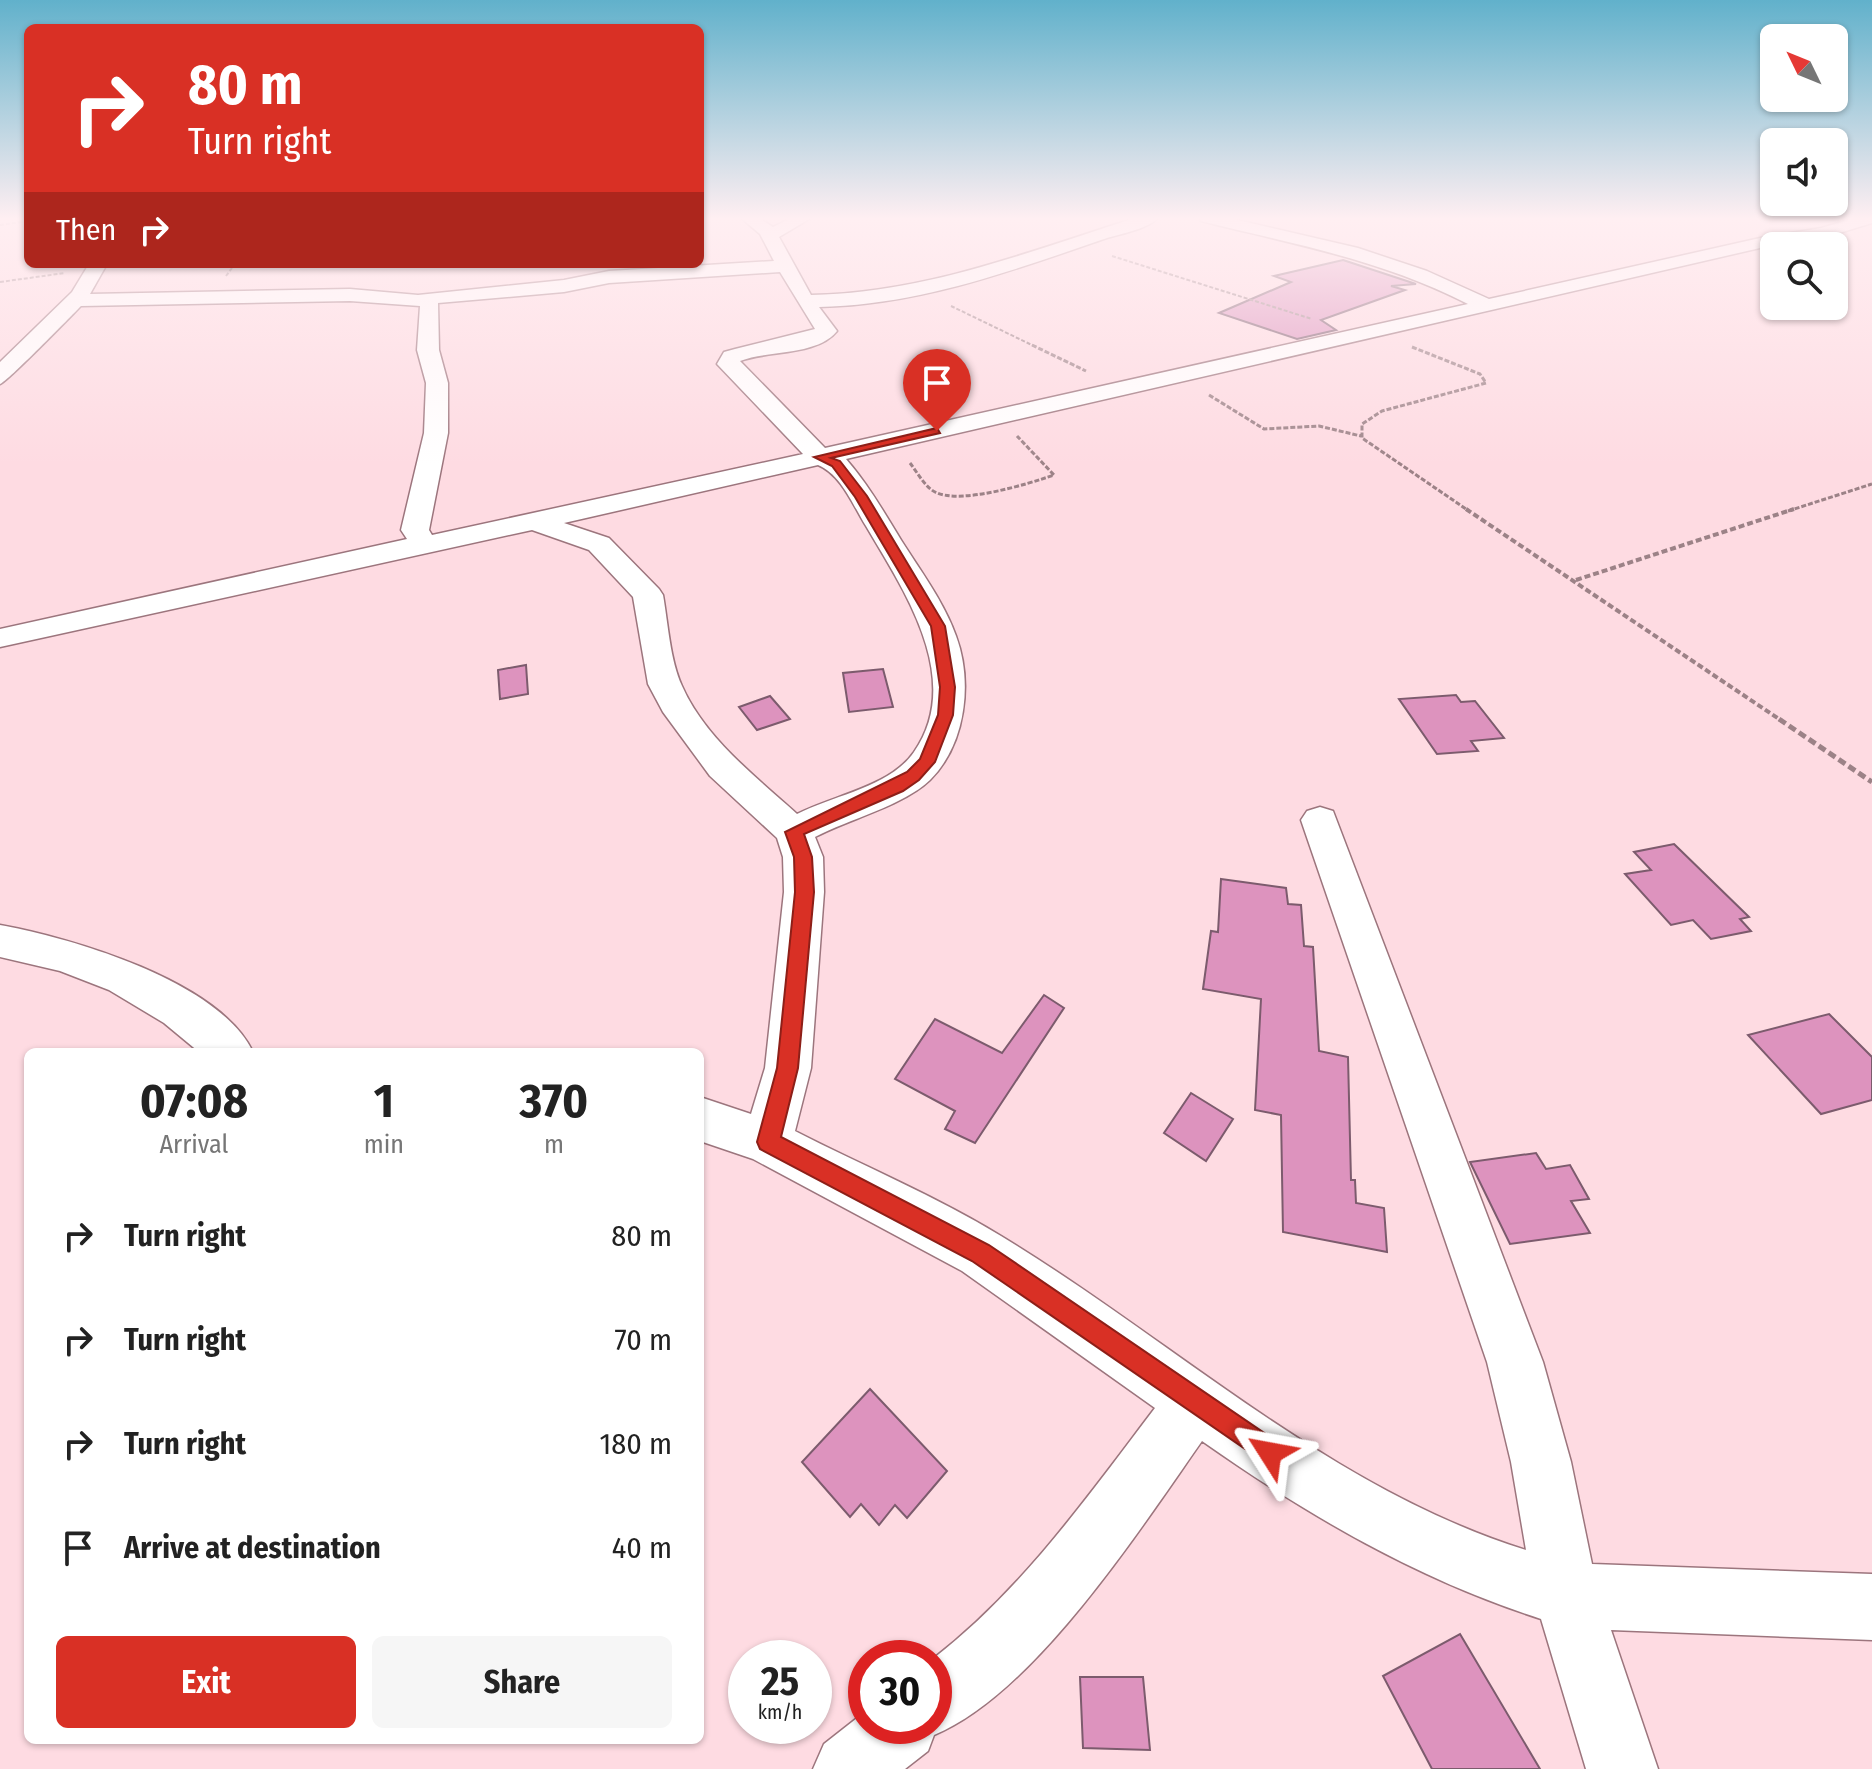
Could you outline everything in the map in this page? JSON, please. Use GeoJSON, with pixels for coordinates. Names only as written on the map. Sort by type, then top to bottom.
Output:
{"type":"FeatureCollection","features":[{"type":"Feature","properties":{"kind":"street"},"geometry":{"type":"LineString","coordinates":[[0,377],[26,343],[77,301]]}},
{"type":"Feature","properties":{"kind":"street"},"geometry":{"type":"LineString","coordinates":[[411,549],[422,541],[415,530],[436,433],[437,383],[428,350],[430,306],[425,301]]}},
{"type":"Feature","properties":{"kind":"street"},"geometry":{"type":"LineString","coordinates":[[805,301],[868,301]]}},
{"type":"Feature","properties":{"kind":"street"},"geometry":{"type":"LineString","coordinates":[[794,832],[897,787],[913,776],[927,762],[946,715],[947,687],[938,626],[861,496],[836,464],[820,457],[746,384],[728,360],[742,353],[822,335],[827,331],[826,325],[805,301]]}},
{"type":"Feature","properties":{"kind":"street"},"geometry":{"type":"LineString","coordinates":[[1478,301],[1490,307]]}},
{"type":"Feature","properties":{"kind":"street"},"geometry":{"type":"LineString","coordinates":[[0,638],[1517,301]]}},
{"type":"Feature","properties":{"kind":"street"},"geometry":{"type":"LineString","coordinates":[[533,521],[599,544],[648,595],[664,684],[680,712],[738,784],[794,832],[803,857],[804,892],[788,1068],[768,1142]]}},
{"type":"Feature","properties":{"kind":"street"},"geometry":{"type":"LineString","coordinates":[[1320,820],[1515,1362],[1541,1462],[1566,1595],[1622,1769]]}},
{"type":"Feature","properties":{"kind":"street"},"geometry":{"type":"LineString","coordinates":[[0,941],[42,947],[125,978],[172,1002],[225,1048]]}},
{"type":"Feature","properties":{"kind":"street"},"geometry":{"type":"LineString","coordinates":[[704,1120],[768,1142],[981,1253],[1295,1470],[1389,1525],[1478,1567],[1566,1595],[1694,1603],[1872,1607]]}},
{"type":"Feature","properties":{"kind":"street"},"geometry":{"type":"LineString","coordinates":[[952,1687],[991,1656],[1089,1547],[1195,1402]]}},
{"type":"Feature","properties":{"kind":"street"},"geometry":{"type":"LineString","coordinates":[[849,1769],[880,1744]]}},
{"type":"Feature","properties":{"kind":"path"},"geometry":{"type":"LineString","coordinates":[[937,301],[1019,336],[1123,388]]}},
{"type":"Feature","properties":{"kind":"path"},"geometry":{"type":"LineString","coordinates":[[1259,301],[1480,374],[1486,383],[1382,411],[1362,424],[1361,436]]}},
{"type":"Feature","properties":{"kind":"path"},"geometry":{"type":"LineString","coordinates":[[1163,379],[1210,395],[1264,429],[1319,426],[1361,436],[1402,468],[1575,580],[1872,782]]}},
{"type":"Feature","properties":{"kind":"path"},"geometry":{"type":"LineString","coordinates":[[879,443],[910,463],[935,492],[947,495],[988,491],[1054,475],[1029,445],[994,418]]}},
{"type":"Feature","properties":{"kind":"path"},"geometry":{"type":"LineString","coordinates":[[1575,580],[1872,484]]}},
{"type":"Feature","properties":{"kind":"building"},"geometry":{"type":"Polygon","coordinates":[[[1248,301],[1375,301],[1321,320],[1336,330],[1297,339],[1219,313],[1248,301]]]}},
{"type":"Feature","properties":{"kind":"building"},"geometry":{"type":"Polygon","coordinates":[[[526,665],[528,694],[500,699],[498,670],[526,665]]]}},
{"type":"Feature","properties":{"kind":"building"},"geometry":{"type":"Polygon","coordinates":[[[883,669],[893,707],[849,712],[843,673],[883,669]]]}},
{"type":"Feature","properties":{"kind":"building"},"geometry":{"type":"Polygon","coordinates":[[[1456,695],[1461,702],[1475,701],[1504,738],[1471,741],[1478,751],[1437,754],[1399,699],[1456,695]]]}},
{"type":"Feature","properties":{"kind":"building"},"geometry":{"type":"Polygon","coordinates":[[[770,696],[790,719],[757,730],[739,707],[770,696]]]}},
{"type":"Feature","properties":{"kind":"building"},"geometry":{"type":"Polygon","coordinates":[[[1674,844],[1749,917],[1740,919],[1751,931],[1711,939],[1693,920],[1671,925],[1625,874],[1651,870],[1634,852],[1674,844]]]}},
{"type":"Feature","properties":{"kind":"building"},"geometry":{"type":"Polygon","coordinates":[[[1221,879],[1286,888],[1288,904],[1301,905],[1304,946],[1313,947],[1319,1051],[1348,1057],[1351,1180],[1355,1180],[1356,1203],[1384,1208],[1387,1252],[1283,1232],[1281,1115],[1255,1110],[1261,999],[1203,989],[1211,931],[1218,932],[1221,879]]]}},
{"type":"Feature","properties":{"kind":"building"},"geometry":{"type":"Polygon","coordinates":[[[1044,995],[1064,1008],[975,1143],[945,1129],[955,1111],[895,1079],[935,1019],[1002,1053],[1044,995]]]}},
{"type":"Feature","properties":{"kind":"building"},"geometry":{"type":"Polygon","coordinates":[[[1829,1014],[1872,1057],[1872,1100],[1821,1114],[1748,1035],[1829,1014]]]}},
{"type":"Feature","properties":{"kind":"building"},"geometry":{"type":"Polygon","coordinates":[[[1191,1093],[1233,1119],[1206,1161],[1164,1133],[1191,1093]]]}},
{"type":"Feature","properties":{"kind":"building"},"geometry":{"type":"Polygon","coordinates":[[[1536,1153],[1546,1169],[1570,1165],[1589,1199],[1571,1201],[1590,1233],[1510,1244],[1470,1162],[1536,1153]]]}},
{"type":"Feature","properties":{"kind":"building"},"geometry":{"type":"Polygon","coordinates":[[[870,1389],[947,1471],[907,1518],[895,1505],[879,1525],[861,1504],[850,1517],[802,1462],[870,1389]]]}},
{"type":"Feature","properties":{"kind":"building"},"geometry":{"type":"Polygon","coordinates":[[[1460,1634],[1540,1769],[1432,1769],[1383,1676],[1460,1634]]]}},
{"type":"Feature","properties":{"kind":"building"},"geometry":{"type":"Polygon","coordinates":[[[1080,1677],[1143,1677],[1150,1750],[1083,1748],[1080,1677]]]}},
{"type":"Feature","properties":{"kind":"route"},"geometry":{"type":"LineString","coordinates":[[937,431],[820,457],[836,464],[861,496],[938,626],[943,640],[946,715],[927,762],[913,776],[897,787],[851,804],[794,832],[803,857],[804,892],[788,1068],[768,1142],[981,1253],[1270,1453]]}}]}
